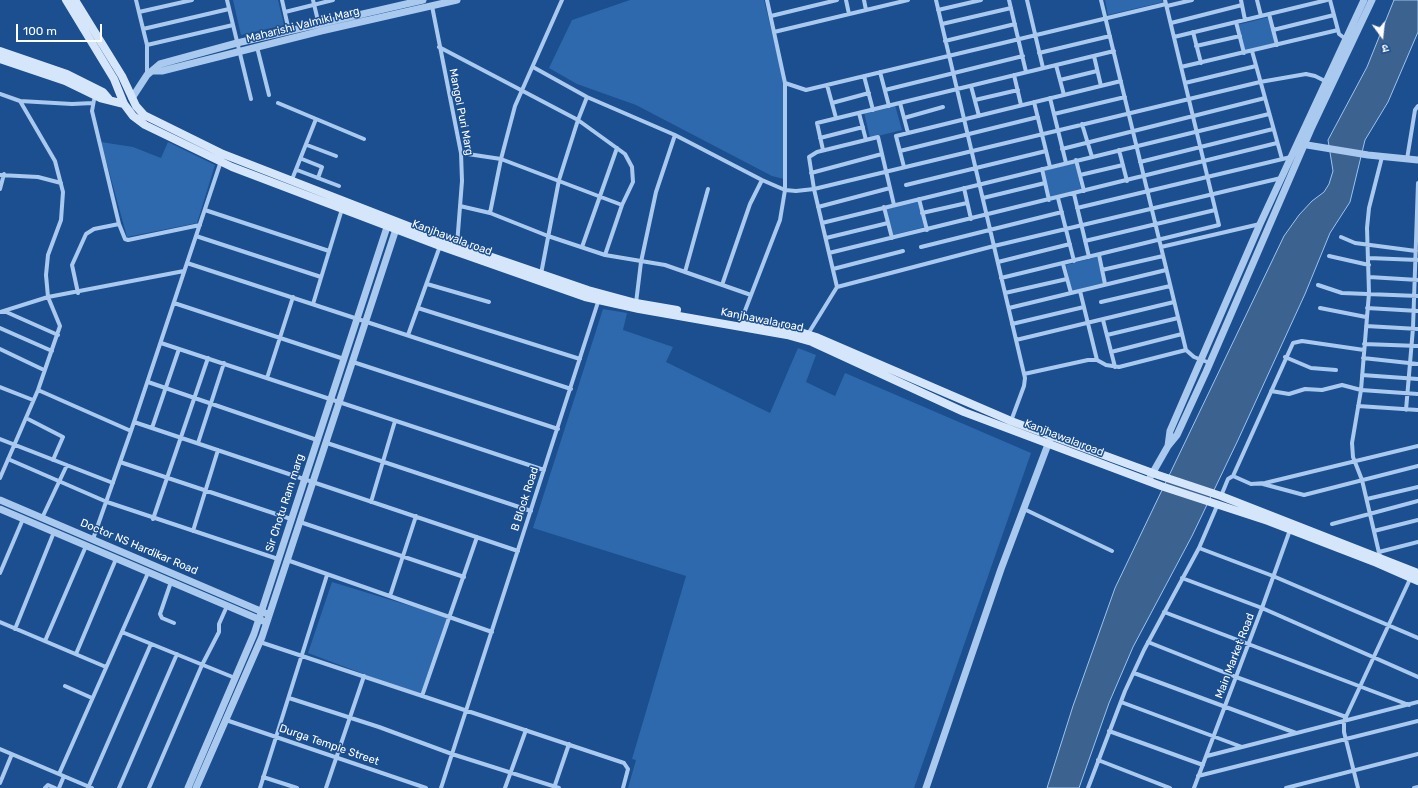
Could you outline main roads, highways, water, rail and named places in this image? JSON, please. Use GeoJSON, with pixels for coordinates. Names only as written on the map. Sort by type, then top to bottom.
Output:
{"type":"FeatureCollection","features":[{"type":"Feature","properties":{"kind":"main road"},"geometry":{"type":"LineString","coordinates":[[66,0],[114,79],[124,104]]}},
{"type":"Feature","properties":{"kind":"main road","name":"Kanjhawala road"},"geometry":{"type":"LineString","coordinates":[[75,0],[122,76],[138,110],[144,115],[223,154],[342,209],[389,222]]}},
{"type":"Feature","properties":{"kind":"main road"},"geometry":{"type":"LineString","coordinates":[[0,51],[67,74],[96,96]]}},
{"type":"Feature","properties":{"kind":"main road"},"geometry":{"type":"LineString","coordinates":[[0,59],[65,81],[96,96]]}},
{"type":"Feature","properties":{"kind":"main road"},"geometry":{"type":"LineString","coordinates":[[96,96],[103,92],[109,99],[124,104]]}},
{"type":"Feature","properties":{"kind":"main road"},"geometry":{"type":"LineString","coordinates":[[124,104],[132,98]]}},
{"type":"Feature","properties":{"kind":"main road","name":"Kanjhawala road"},"geometry":{"type":"LineString","coordinates":[[124,104],[133,116],[144,125],[221,161],[389,222],[440,246],[584,297],[600,297],[788,328],[808,334],[964,412],[1214,505],[1268,521],[1291,526],[1380,554],[1415,575]]}},
{"type":"Feature","properties":{"kind":"main road","name":"Kanjhawala road"},"geometry":{"type":"LineString","coordinates":[[397,226],[541,273],[600,297],[639,309],[787,335],[812,342],[851,356],[1011,421],[1165,478],[1219,496],[1415,575]]}}]}
